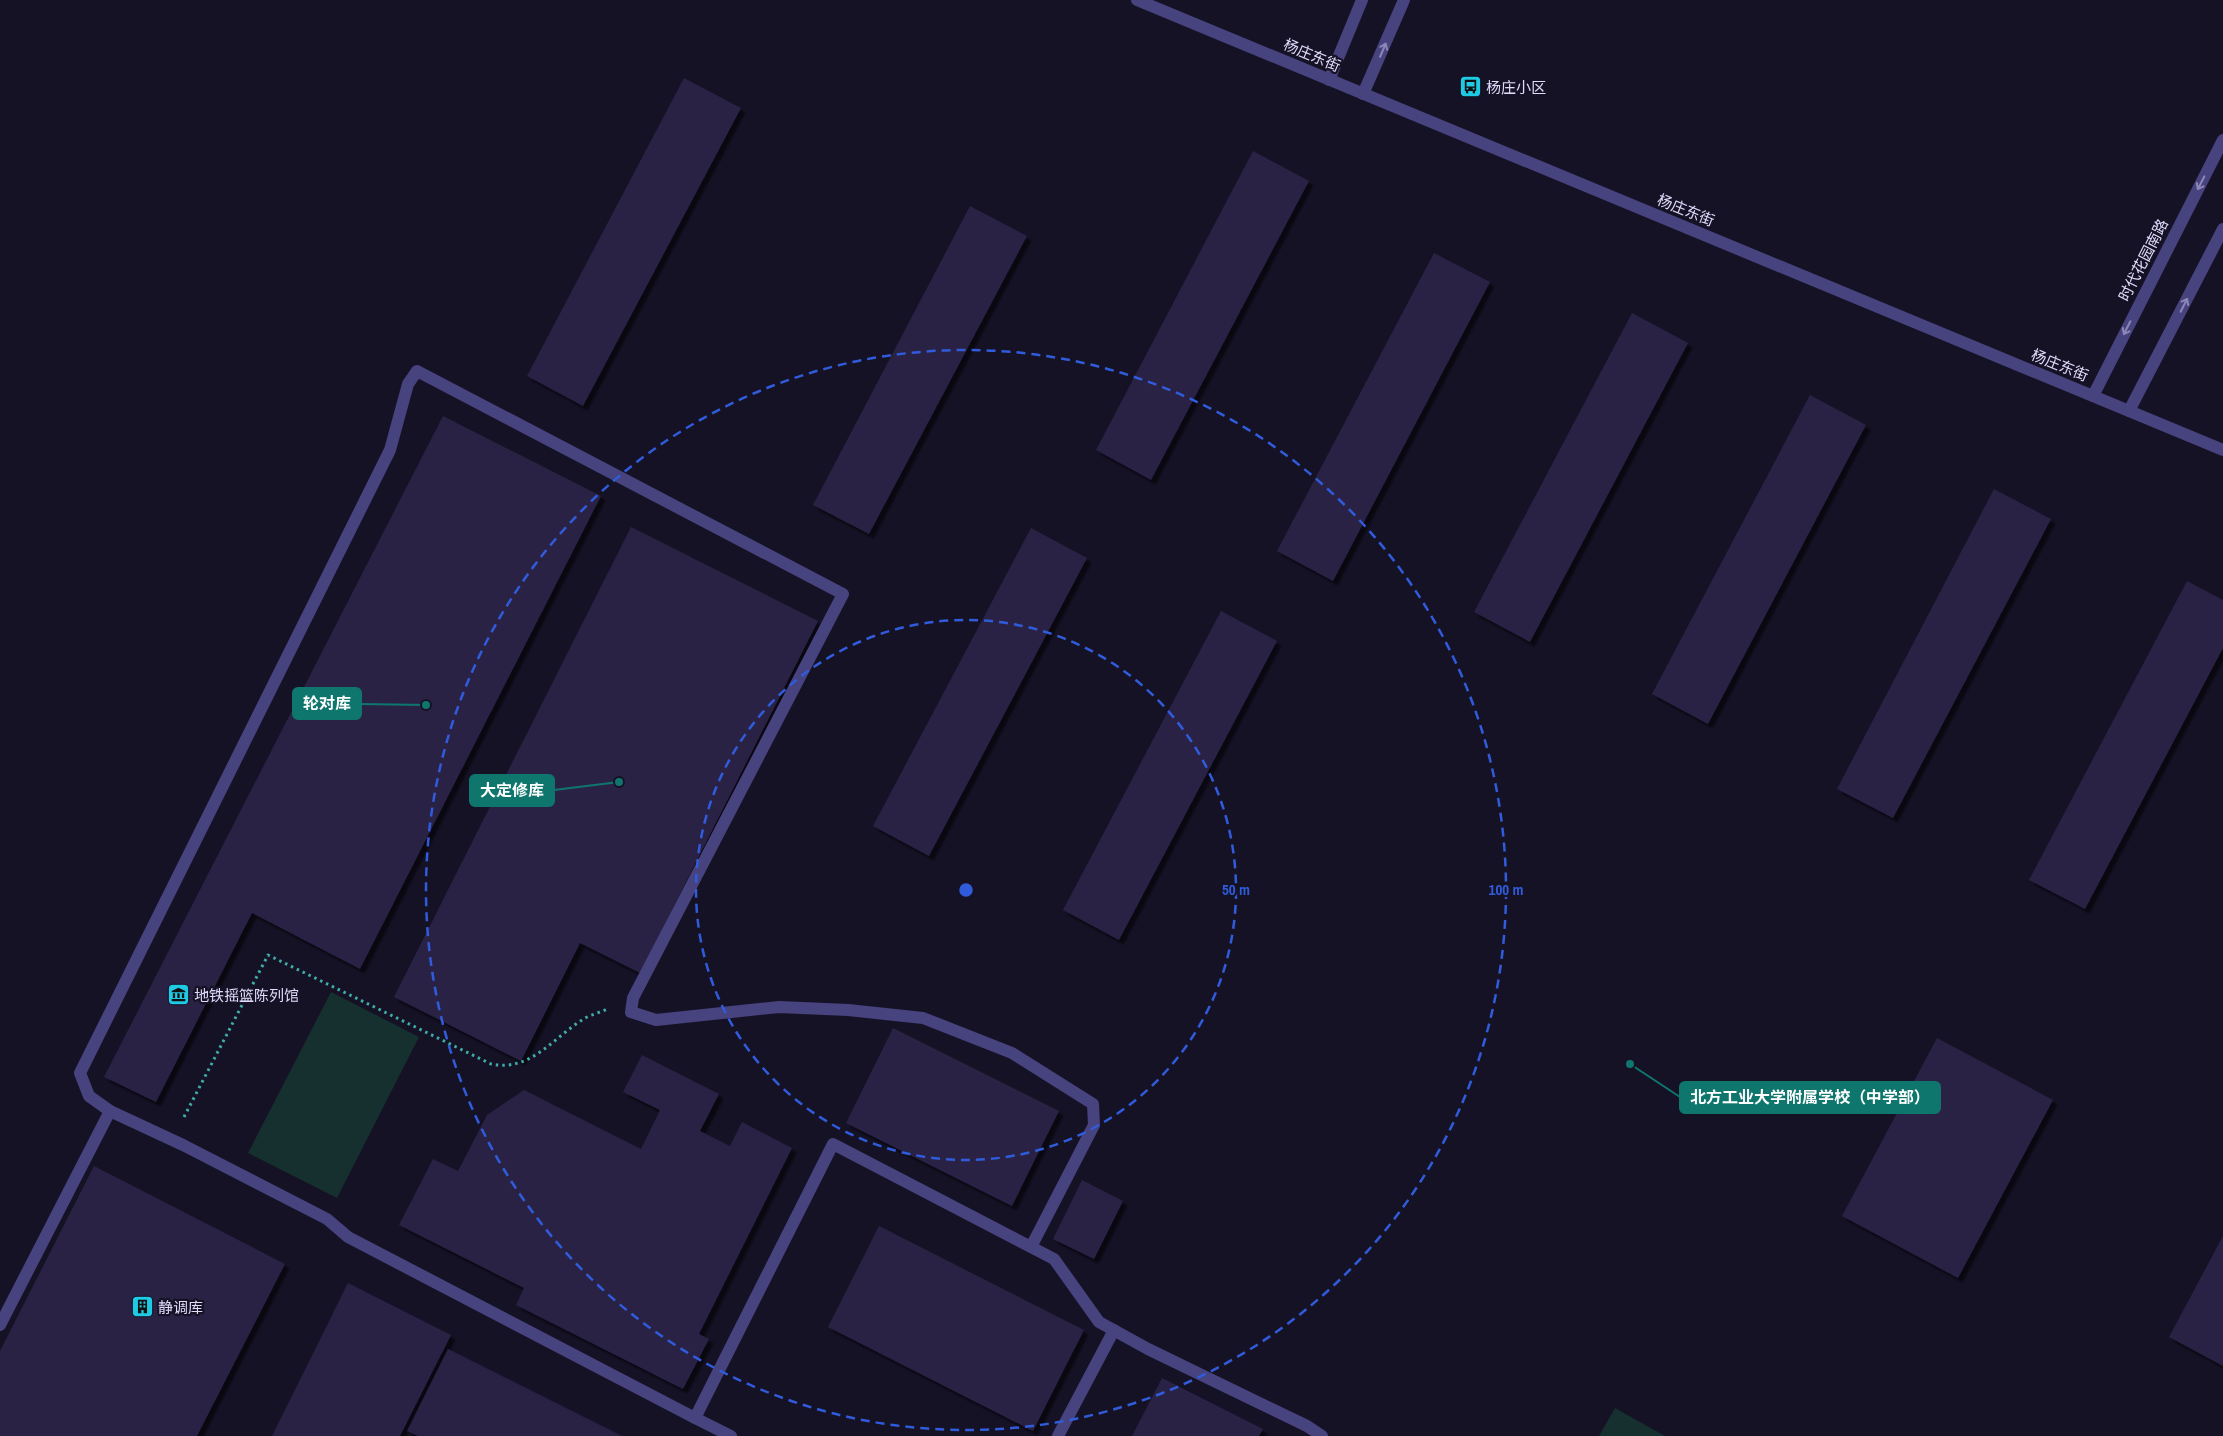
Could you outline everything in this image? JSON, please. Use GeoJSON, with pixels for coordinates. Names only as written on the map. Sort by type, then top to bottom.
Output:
{"type":"FeatureCollection","features":[{"type":"Feature","properties":{"kind":"street","name":"杨庄东街"},"geometry":{"type":"LineString","coordinates":[[1137,0],[2223,450]]}},
{"type":"Feature","properties":{"kind":"street"},"geometry":{"type":"LineString","coordinates":[[1330,80],[1362,0]]}},
{"type":"Feature","properties":{"kind":"street"},"geometry":{"type":"LineString","coordinates":[[1363,94],[1404,0]]}},
{"type":"Feature","properties":{"kind":"street","name":"时代花园南路"},"geometry":{"type":"LineString","coordinates":[[2093,396],[2223,140]]}},
{"type":"Feature","properties":{"kind":"street"},"geometry":{"type":"LineString","coordinates":[[2129,411],[2223,229]]}},
{"type":"Feature","properties":{"kind":"street"},"geometry":{"type":"LineString","coordinates":[[731,1436],[348,1237],[327,1219],[173,1140],[110,1111],[89,1096],[80,1073],[390,450],[408,384],[417,371],[843,594],[633,998],[631,1012],[656,1020],[779,1008],[848,1010],[923,1018],[1012,1053],[1093,1104],[1094,1124],[1031,1247]]}},
{"type":"Feature","properties":{"kind":"street"},"geometry":{"type":"LineString","coordinates":[[0,1325],[110,1111]]}},
{"type":"Feature","properties":{"kind":"street"},"geometry":{"type":"LineString","coordinates":[[695,1418],[833,1144],[1054,1259],[1099,1322],[1308,1426],[1322,1436]]}},
{"type":"Feature","properties":{"kind":"street"},"geometry":{"type":"LineString","coordinates":[[1058,1436],[1114,1330]]}},
{"type":"Feature","properties":{"kind":"path"},"geometry":{"type":"LineString","coordinates":[[173,1140],[268,955],[492,1064],[505,1067],[525,1063],[583,1019],[633,998]]}},
{"type":"Feature","properties":{"kind":"green space"},"geometry":{"type":"Polygon","coordinates":[[[331,992],[419,1037],[337,1198],[248,1153],[331,992]]]}},
{"type":"Feature","properties":{"kind":"green space"},"geometry":{"type":"Polygon","coordinates":[[[1615,1408],[1665,1436],[1599,1436],[1615,1408]]]}},
{"type":"Feature","properties":{"kind":"building"},"geometry":{"type":"Polygon","coordinates":[[[684,78],[741,108],[583,406],[527,376],[684,78]]]}},
{"type":"Feature","properties":{"kind":"building"},"geometry":{"type":"Polygon","coordinates":[[[1253,151],[1309,181],[1151,480],[1096,450],[1253,151]]]}},
{"type":"Feature","properties":{"kind":"building"},"geometry":{"type":"Polygon","coordinates":[[[970,206],[1027,236],[869,534],[813,505],[970,206]]]}},
{"type":"Feature","properties":{"kind":"building"},"geometry":{"type":"Polygon","coordinates":[[[1434,253],[1490,282],[1333,581],[1277,551],[1434,253]]]}},
{"type":"Feature","properties":{"kind":"building"},"geometry":{"type":"Polygon","coordinates":[[[1632,313],[1688,343],[1530,642],[1474,612],[1632,313]]]}},
{"type":"Feature","properties":{"kind":"building"},"geometry":{"type":"Polygon","coordinates":[[[1810,395],[1866,425],[1708,724],[1652,694],[1810,395]]]}},
{"type":"Feature","properties":{"kind":"building"},"geometry":{"type":"Polygon","coordinates":[[[443,416],[601,496],[360,969],[252,913],[156,1102],[104,1077],[443,416]]]}},
{"type":"Feature","properties":{"kind":"building"},"geometry":{"type":"Polygon","coordinates":[[[1994,489],[2051,519],[1893,818],[1837,789],[1994,489]]]}},
{"type":"Feature","properties":{"kind":"building"},"geometry":{"type":"Polygon","coordinates":[[[631,527],[818,621],[640,973],[580,943],[521,1061],[394,997],[631,527]]]}},
{"type":"Feature","properties":{"kind":"building"},"geometry":{"type":"Polygon","coordinates":[[[1031,528],[1087,558],[929,856],[873,826],[1031,528]]]}},
{"type":"Feature","properties":{"kind":"building"},"geometry":{"type":"Polygon","coordinates":[[[2187,581],[2223,600],[2223,648],[2085,909],[2029,880],[2187,581]]]}},
{"type":"Feature","properties":{"kind":"building"},"geometry":{"type":"Polygon","coordinates":[[[1221,611],[1277,641],[1119,940],[1063,910],[1221,611]]]}},
{"type":"Feature","properties":{"kind":"building"},"geometry":{"type":"Polygon","coordinates":[[[893,1028],[1059,1111],[1012,1206],[846,1123],[893,1028]]]}},
{"type":"Feature","properties":{"kind":"building"},"geometry":{"type":"Polygon","coordinates":[[[1937,1038],[2053,1100],[1958,1278],[1842,1216],[1937,1038]]]}},
{"type":"Feature","properties":{"kind":"building"},"geometry":{"type":"Polygon","coordinates":[[[642,1055],[719,1094],[700,1131],[730,1146],[742,1122],[792,1148],[699,1334],[709,1339],[683,1389],[516,1305],[524,1288],[399,1225],[433,1159],[458,1171],[487,1115],[524,1090],[641,1149],[660,1110],[623,1092],[642,1055]]]}},
{"type":"Feature","properties":{"kind":"building","name":"静调库"},"geometry":{"type":"Polygon","coordinates":[[[94,1166],[285,1264],[197,1436],[0,1436],[0,1351],[94,1166]]]}},
{"type":"Feature","properties":{"kind":"building"},"geometry":{"type":"Polygon","coordinates":[[[1082,1180],[1123,1201],[1094,1259],[1053,1239],[1082,1180]]]}},
{"type":"Feature","properties":{"kind":"building"},"geometry":{"type":"Polygon","coordinates":[[[879,1226],[1084,1330],[1033,1431],[828,1327],[879,1226]]]}},
{"type":"Feature","properties":{"kind":"building"},"geometry":{"type":"Polygon","coordinates":[[[2223,1236],[2223,1366],[2169,1337],[2223,1236]]]}},
{"type":"Feature","properties":{"kind":"building"},"geometry":{"type":"Polygon","coordinates":[[[348,1283],[451,1335],[400,1436],[272,1436],[348,1283]]]}},
{"type":"Feature","properties":{"kind":"building"},"geometry":{"type":"Polygon","coordinates":[[[448,1349],[622,1436],[418,1436],[407,1431],[448,1349]]]}},
{"type":"Feature","properties":{"kind":"building"},"geometry":{"type":"Polygon","coordinates":[[[1162,1378],[1263,1429],[1259,1436],[1132,1436],[1162,1378]]]}},
{"type":"Feature","properties":{"kind":"place","name":"杨庄小区"},"geometry":{"type":"Point","coordinates":[1470,87]}},
{"type":"Feature","properties":{"kind":"place","name":"轮对库"},"geometry":{"type":"Point","coordinates":[426,705]}},
{"type":"Feature","properties":{"kind":"place","name":"大定修库"},"geometry":{"type":"Point","coordinates":[619,782]}},
{"type":"Feature","properties":{"kind":"place","name":"地铁摇篮陈列馆"},"geometry":{"type":"Point","coordinates":[178,995]}},
{"type":"Feature","properties":{"kind":"place","name":"北方工业大学附属学校（中学部）"},"geometry":{"type":"Point","coordinates":[1630,1064]}},
{"type":"Feature","properties":{"kind":"place","name":"静调库"},"geometry":{"type":"Point","coordinates":[142,1307]}}]}
